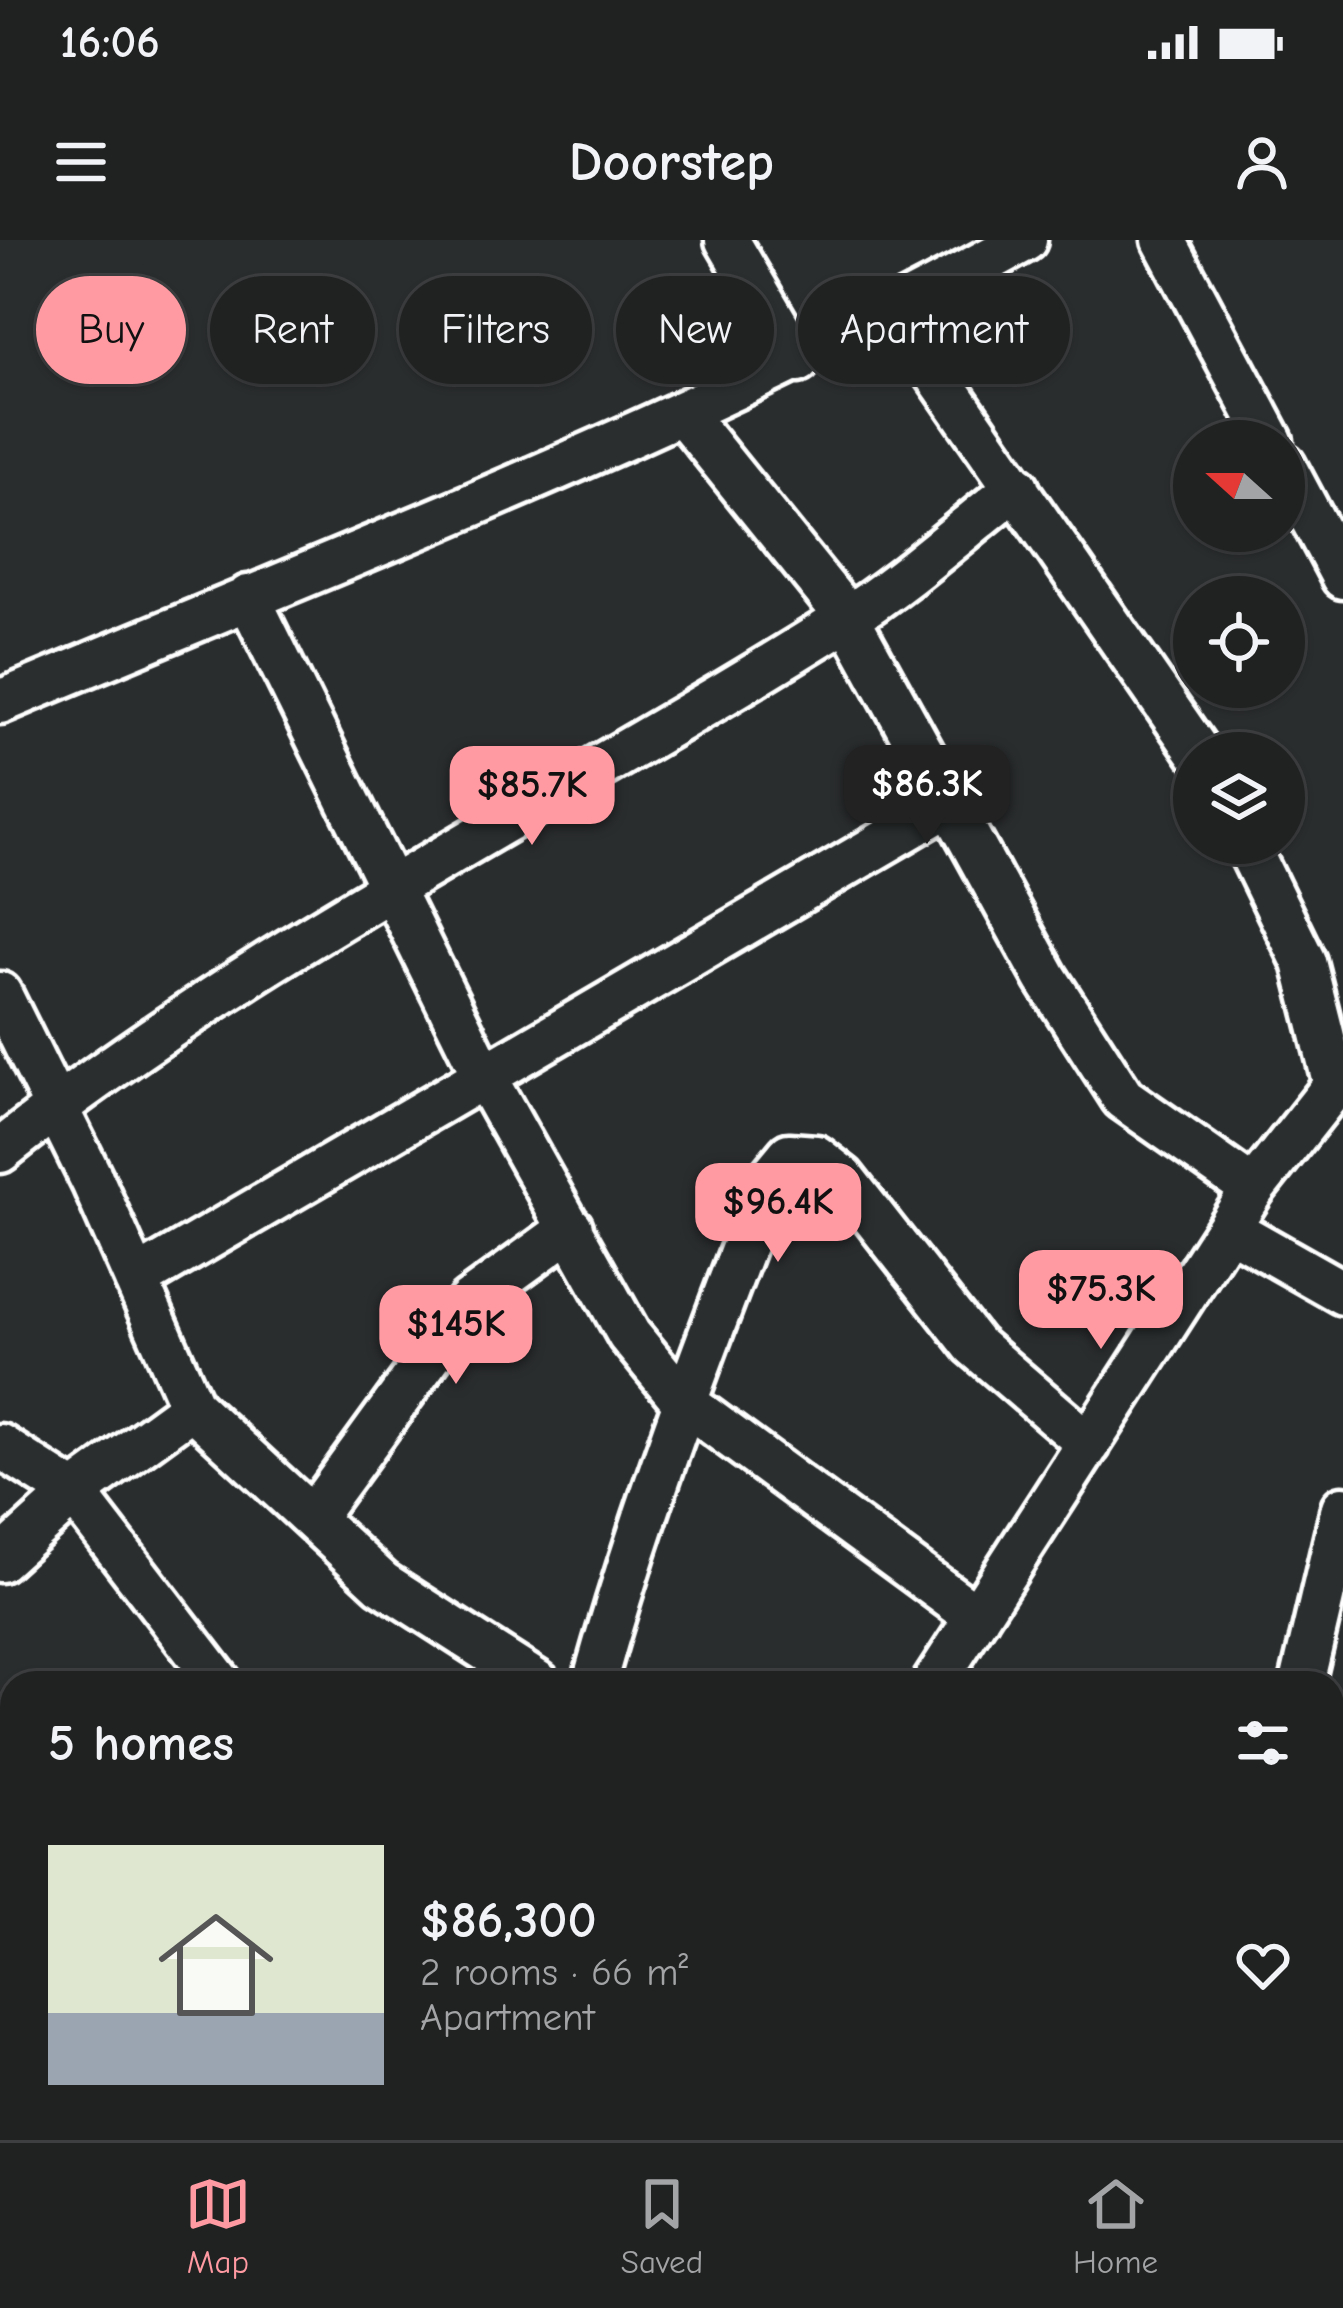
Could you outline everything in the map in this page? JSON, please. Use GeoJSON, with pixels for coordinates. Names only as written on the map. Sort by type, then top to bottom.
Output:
{"type":"FeatureCollection","features":[{"type":"Feature","properties":{"kind":"street"},"geometry":{"type":"LineString","coordinates":[[0,702],[685,416],[798,361],[727,240]]}},
{"type":"Feature","properties":{"kind":"street"},"geometry":{"type":"LineString","coordinates":[[1163,240],[1259,420]]}},
{"type":"Feature","properties":{"kind":"street"},"geometry":{"type":"LineString","coordinates":[[959,276],[1018,242]]}},
{"type":"Feature","properties":{"kind":"street"},"geometry":{"type":"LineString","coordinates":[[944,384],[1185,732]]}},
{"type":"Feature","properties":{"kind":"street"},"geometry":{"type":"LineString","coordinates":[[685,416],[848,618],[947,805],[1123,1098],[1252,1189]]}},
{"type":"Feature","properties":{"kind":"street"},"geometry":{"type":"LineString","coordinates":[[0,1151],[56,1107],[394,888],[848,618],[1017,487]]}},
{"type":"Feature","properties":{"kind":"street"},"geometry":{"type":"LineString","coordinates":[[1305,506],[1343,577]]}},
{"type":"Feature","properties":{"kind":"street"},"geometry":{"type":"LineString","coordinates":[[248,597],[484,1076],[629,1335],[684,1402],[977,1617]]}},
{"type":"Feature","properties":{"kind":"street"},"geometry":{"type":"LineString","coordinates":[[136,1280],[947,805]]}},
{"type":"Feature","properties":{"kind":"street"},"geometry":{"type":"LineString","coordinates":[[942,1671],[1252,1189],[1339,1080],[1304,962],[1256,864]]}},
{"type":"Feature","properties":{"kind":"street"},"geometry":{"type":"LineString","coordinates":[[0,994],[192,1406],[382,1582],[519,1671]]}},
{"type":"Feature","properties":{"kind":"street"},"geometry":{"type":"LineString","coordinates":[[597,1671],[635,1534],[684,1402],[770,1178],[789,1155],[816,1157],[843,1178],[974,1345],[1089,1444]]}},
{"type":"Feature","properties":{"kind":"street"},"geometry":{"type":"LineString","coordinates":[[312,1518],[469,1302],[571,1228]]}},
{"type":"Feature","properties":{"kind":"street"},"geometry":{"type":"LineString","coordinates":[[1228,1228],[1343,1293]]}},
{"type":"Feature","properties":{"kind":"street"},"geometry":{"type":"LineString","coordinates":[[0,1560],[74,1493],[192,1406]]}},
{"type":"Feature","properties":{"kind":"street"},"geometry":{"type":"LineString","coordinates":[[0,1446],[74,1493],[211,1671]]}},
{"type":"Feature","properties":{"kind":"street"},"geometry":{"type":"LineString","coordinates":[[1310,1671],[1329,1636],[1343,1508]]}}]}
